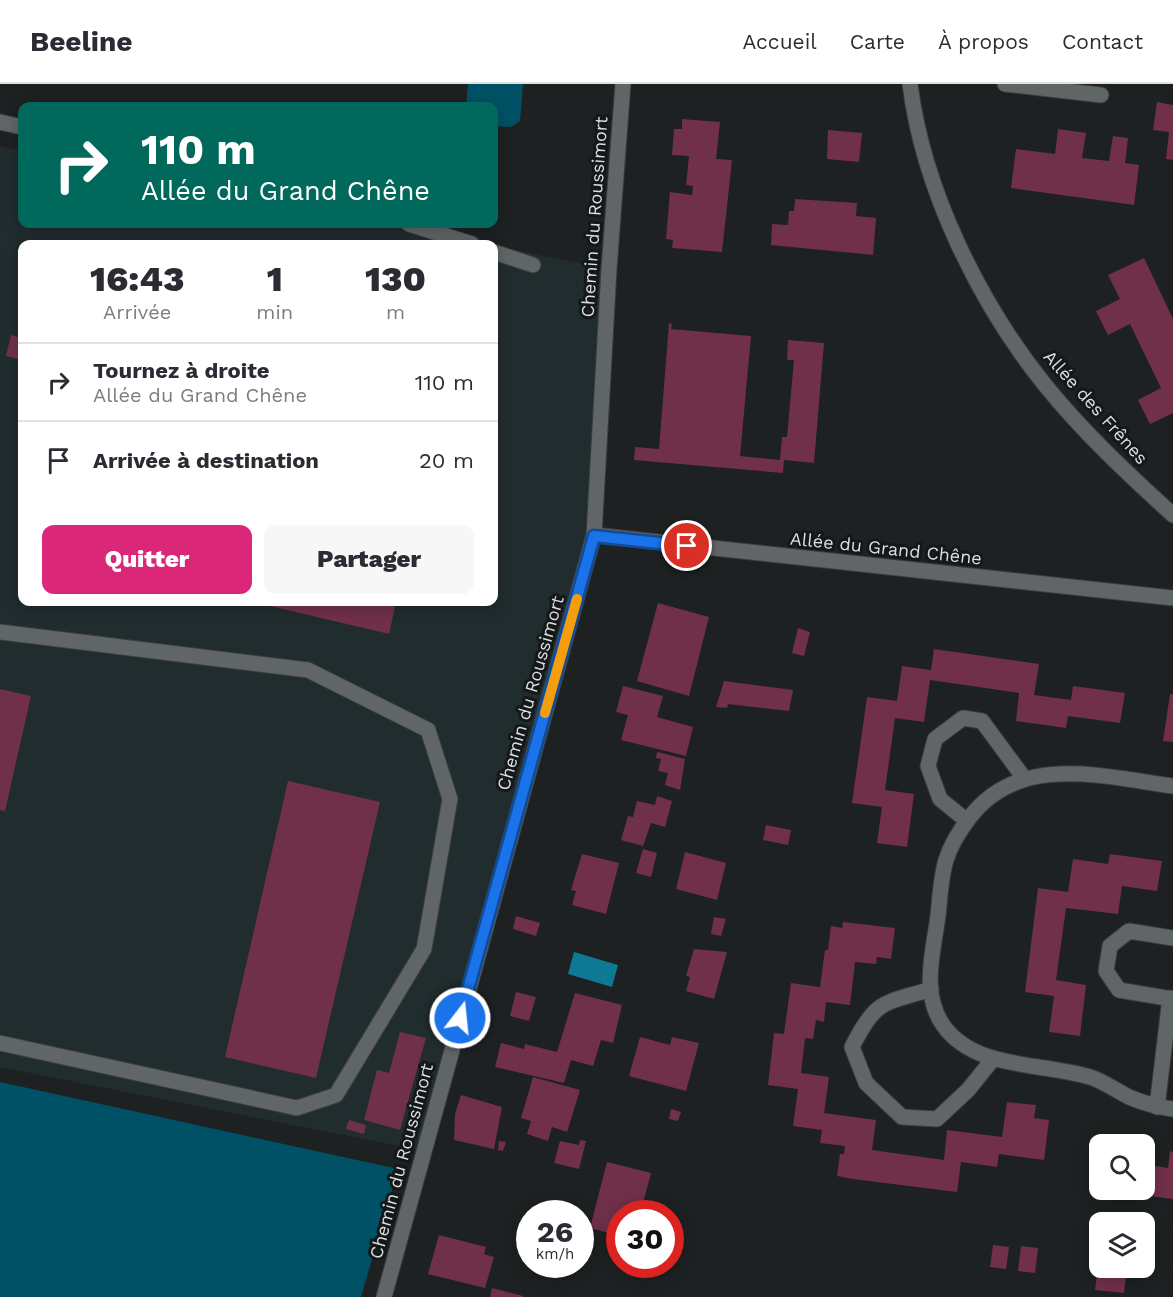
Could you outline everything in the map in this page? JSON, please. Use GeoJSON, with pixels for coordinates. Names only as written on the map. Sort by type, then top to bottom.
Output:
{"type":"FeatureCollection","features":[{"type":"Feature","properties":{"kind":"street","name":"Chemin du Roussimort"},"geometry":{"type":"LineString","coordinates":[[384,1297],[594,536],[609,261],[623,84]]}},
{"type":"Feature","properties":{"kind":"street","name":"Allée des Frênes"},"geometry":{"type":"LineString","coordinates":[[910,84],[914,117],[944,210],[985,298],[1045,385],[1124,470],[1173,515]]}},
{"type":"Feature","properties":{"kind":"street"},"geometry":{"type":"LineString","coordinates":[[1005,84],[1101,95]]}},
{"type":"Feature","properties":{"kind":"street"},"geometry":{"type":"LineString","coordinates":[[0,122],[18,127]]}},
{"type":"Feature","properties":{"kind":"street"},"geometry":{"type":"LineString","coordinates":[[422,228],[459,240]]}},
{"type":"Feature","properties":{"kind":"street"},"geometry":{"type":"LineString","coordinates":[[498,253],[533,265]]}},
{"type":"Feature","properties":{"kind":"street","name":"Allée du Grand Chêne"},"geometry":{"type":"LineString","coordinates":[[594,536],[1173,598]]}},
{"type":"Feature","properties":{"kind":"street"},"geometry":{"type":"LineString","coordinates":[[0,632],[308,670],[428,730],[450,799],[424,949],[336,1095],[297,1108],[0,1043]]}},
{"type":"Feature","properties":{"kind":"street"},"geometry":{"type":"LineString","coordinates":[[967,821],[940,800],[928,766],[935,739],[963,718],[982,721],[1024,778]]}},
{"type":"Feature","properties":{"kind":"street"},"geometry":{"type":"LineString","coordinates":[[1173,786],[1074,773],[1052,773],[1024,778],[998,790],[980,804],[956,835],[945,861],[930,974],[932,1001],[943,1025],[968,1048],[993,1059],[1073,1072],[1096,1079],[1131,1098],[1165,1108],[1172,999],[1119,990],[1106,971],[1110,946],[1129,931],[1173,938]]}},
{"type":"Feature","properties":{"kind":"street"},"geometry":{"type":"LineString","coordinates":[[931,989],[879,1005],[866,1018],[852,1047],[866,1083],[902,1117],[937,1119],[968,1090],[993,1059]]}},
{"type":"Feature","properties":{"kind":"shaded area"},"geometry":{"type":"Polygon","coordinates":[[[468,84],[523,84],[520,121],[511,127],[498,126],[498,102],[466,102],[468,84]]]}},
{"type":"Feature","properties":{"kind":"shaded area"},"geometry":{"type":"Polygon","coordinates":[[[0,146],[18,150],[18,228],[404,228],[467,240],[18,240],[18,606],[498,606],[498,247],[609,269],[594,535],[424,1151],[0,1067],[0,146]]]}},
{"type":"Feature","properties":{"kind":"shaded area"},"geometry":{"type":"Polygon","coordinates":[[[574,952],[618,965],[612,987],[568,974],[574,952]]]}},
{"type":"Feature","properties":{"kind":"shaded area"},"geometry":{"type":"Polygon","coordinates":[[[0,1082],[398,1169],[361,1297],[0,1297],[0,1082]]]}},
{"type":"Feature","properties":{"kind":"building"},"geometry":{"type":"Polygon","coordinates":[[[1157,102],[1173,105],[1173,160],[1166,159],[1169,132],[1153,130],[1157,102]]]}},
{"type":"Feature","properties":{"kind":"building"},"geometry":{"type":"Polygon","coordinates":[[[682,119],[720,122],[716,159],[732,160],[722,252],[672,248],[673,240],[666,239],[670,192],[692,195],[693,186],[686,185],[689,156],[672,155],[674,129],[682,129],[682,119]]]}},
{"type":"Feature","properties":{"kind":"building"},"geometry":{"type":"Polygon","coordinates":[[[1058,129],[1086,133],[1082,158],[1109,161],[1113,136],[1128,138],[1125,163],[1139,165],[1134,205],[1011,188],[1016,149],[1055,154],[1058,129]]]}},
{"type":"Feature","properties":{"kind":"building"},"geometry":{"type":"Polygon","coordinates":[[[828,130],[862,133],[859,162],[827,159],[828,130]]]}},
{"type":"Feature","properties":{"kind":"building"},"geometry":{"type":"Polygon","coordinates":[[[795,199],[857,203],[856,216],[876,218],[873,255],[771,245],[772,224],[788,225],[789,211],[794,211],[795,199]]]}},
{"type":"Feature","properties":{"kind":"building"},"geometry":{"type":"Polygon","coordinates":[[[1144,258],[1173,319],[1173,413],[1150,424],[1138,400],[1161,388],[1130,324],[1108,335],[1096,311],[1120,299],[1108,275],[1144,258]]]}},
{"type":"Feature","properties":{"kind":"building"},"geometry":{"type":"Polygon","coordinates":[[[669,323],[672,324],[671,329],[751,336],[740,456],[780,460],[782,437],[787,437],[794,360],[787,360],[788,340],[824,343],[814,463],[784,460],[783,473],[634,460],[635,447],[659,449],[669,323]]]}},
{"type":"Feature","properties":{"kind":"building"},"geometry":{"type":"Polygon","coordinates":[[[11,335],[18,337],[18,359],[6,356],[11,335]]]}},
{"type":"Feature","properties":{"kind":"building"},"geometry":{"type":"Polygon","coordinates":[[[658,603],[709,617],[689,696],[637,681],[658,603]]]}},
{"type":"Feature","properties":{"kind":"building"},"geometry":{"type":"Polygon","coordinates":[[[270,606],[395,606],[389,634],[270,606]]]}},
{"type":"Feature","properties":{"kind":"building"},"geometry":{"type":"Polygon","coordinates":[[[798,628],[810,632],[804,656],[792,653],[798,628]]]}},
{"type":"Feature","properties":{"kind":"building"},"geometry":{"type":"Polygon","coordinates":[[[934,649],[1039,664],[1034,695],[1071,700],[1073,686],[1125,693],[1120,723],[1068,716],[1066,728],[1016,721],[1019,693],[930,680],[924,722],[895,718],[885,790],[914,794],[907,847],[877,843],[882,807],[852,803],[867,697],[897,701],[902,666],[931,670],[934,649]]]}},
{"type":"Feature","properties":{"kind":"building"},"geometry":{"type":"Polygon","coordinates":[[[724,681],[793,690],[789,711],[728,704],[727,708],[716,707],[724,681]]]}},
{"type":"Feature","properties":{"kind":"building"},"geometry":{"type":"Polygon","coordinates":[[[623,686],[663,696],[657,717],[693,727],[686,756],[621,740],[628,715],[616,712],[623,686]]]}},
{"type":"Feature","properties":{"kind":"building"},"geometry":{"type":"Polygon","coordinates":[[[0,689],[31,696],[5,811],[0,810],[0,689]]]}},
{"type":"Feature","properties":{"kind":"building"},"geometry":{"type":"Polygon","coordinates":[[[1170,694],[1173,694],[1173,742],[1163,741],[1170,694]]]}},
{"type":"Feature","properties":{"kind":"building"},"geometry":{"type":"Polygon","coordinates":[[[657,752],[685,759],[680,790],[665,785],[668,773],[658,771],[661,759],[656,758],[657,752]]]}},
{"type":"Feature","properties":{"kind":"building"},"geometry":{"type":"Polygon","coordinates":[[[288,781],[380,802],[316,1078],[225,1057],[288,781]]]}},
{"type":"Feature","properties":{"kind":"building"},"geometry":{"type":"Polygon","coordinates":[[[657,796],[672,801],[665,827],[651,823],[643,846],[621,840],[628,816],[633,817],[637,801],[655,805],[657,796]]]}},
{"type":"Feature","properties":{"kind":"building"},"geometry":{"type":"Polygon","coordinates":[[[766,825],[791,830],[788,845],[763,840],[766,825]]]}},
{"type":"Feature","properties":{"kind":"building"},"geometry":{"type":"Polygon","coordinates":[[[643,849],[657,853],[651,877],[636,873],[643,849]]]}},
{"type":"Feature","properties":{"kind":"building"},"geometry":{"type":"Polygon","coordinates":[[[685,852],[726,863],[717,900],[676,889],[685,852]]]}},
{"type":"Feature","properties":{"kind":"building"},"geometry":{"type":"Polygon","coordinates":[[[582,854],[619,863],[606,914],[572,905],[576,891],[571,890],[582,854]]]}},
{"type":"Feature","properties":{"kind":"building"},"geometry":{"type":"Polygon","coordinates":[[[1110,854],[1162,861],[1157,891],[1122,886],[1118,914],[1066,908],[1056,980],[1086,985],[1080,1036],[1049,1032],[1054,996],[1025,992],[1038,888],[1068,892],[1073,859],[1108,864],[1110,854]]]}},
{"type":"Feature","properties":{"kind":"building"},"geometry":{"type":"Polygon","coordinates":[[[516,916],[540,923],[536,936],[513,929],[516,916]]]}},
{"type":"Feature","properties":{"kind":"building"},"geometry":{"type":"Polygon","coordinates":[[[714,917],[726,919],[721,936],[711,934],[714,917]]]}},
{"type":"Feature","properties":{"kind":"building"},"geometry":{"type":"Polygon","coordinates":[[[843,922],[895,928],[891,959],[877,957],[876,964],[855,962],[850,1005],[826,1002],[824,1022],[816,1020],[813,1039],[805,1038],[801,1073],[829,1077],[824,1113],[876,1120],[872,1150],[944,1160],[947,1130],[1002,1137],[1007,1102],[1036,1105],[1034,1118],[1049,1120],[1044,1160],[999,1154],[997,1167],[961,1162],[957,1192],[853,1179],[837,1176],[840,1154],[844,1154],[845,1146],[820,1143],[822,1130],[793,1126],[798,1089],[768,1085],[774,1033],[784,1034],[791,983],[820,987],[831,926],[842,928],[843,922]]]}},
{"type":"Feature","properties":{"kind":"building"},"geometry":{"type":"Polygon","coordinates":[[[694,949],[727,952],[714,999],[686,991],[690,977],[686,976],[694,949]]]}},
{"type":"Feature","properties":{"kind":"building"},"geometry":{"type":"Polygon","coordinates":[[[516,992],[536,997],[529,1021],[510,1016],[516,992]]]}},
{"type":"Feature","properties":{"kind":"building"},"geometry":{"type":"Polygon","coordinates":[[[575,993],[622,1005],[613,1043],[601,1040],[593,1066],[571,1060],[564,1083],[495,1067],[501,1043],[524,1049],[525,1044],[557,1052],[575,993]]]}},
{"type":"Feature","properties":{"kind":"building"},"geometry":{"type":"Polygon","coordinates":[[[400,1032],[426,1038],[400,1130],[364,1120],[377,1070],[389,1073],[400,1032]]]}},
{"type":"Feature","properties":{"kind":"building"},"geometry":{"type":"Polygon","coordinates":[[[640,1037],[670,1045],[672,1037],[699,1043],[686,1091],[629,1076],[640,1037]]]}},
{"type":"Feature","properties":{"kind":"building"},"geometry":{"type":"Polygon","coordinates":[[[533,1077],[580,1090],[567,1132],[552,1127],[548,1141],[527,1134],[531,1121],[521,1118],[533,1077]]]}},
{"type":"Feature","properties":{"kind":"building"},"geometry":{"type":"Polygon","coordinates":[[[461,1095],[502,1107],[494,1149],[454,1140],[455,1114],[461,1095]]]}},
{"type":"Feature","properties":{"kind":"building"},"geometry":{"type":"Polygon","coordinates":[[[671,1109],[681,1112],[678,1121],[669,1119],[671,1109]]]}},
{"type":"Feature","properties":{"kind":"building"},"geometry":{"type":"Polygon","coordinates":[[[349,1120],[366,1125],[364,1134],[346,1129],[349,1120]]]}},
{"type":"Feature","properties":{"kind":"building"},"geometry":{"type":"Polygon","coordinates":[[[580,1140],[586,1141],[579,1169],[554,1163],[560,1141],[579,1145],[580,1140]]]}},
{"type":"Feature","properties":{"kind":"building"},"geometry":{"type":"Polygon","coordinates":[[[499,1141],[506,1142],[503,1151],[498,1150],[499,1141]]]}},
{"type":"Feature","properties":{"kind":"building"},"geometry":{"type":"Polygon","coordinates":[[[1170,1151],[1173,1152],[1173,1199],[1155,1197],[1155,1166],[1168,1168],[1170,1151]]]}},
{"type":"Feature","properties":{"kind":"building"},"geometry":{"type":"Polygon","coordinates":[[[607,1162],[651,1173],[644,1200],[606,1200],[606,1232],[594,1229],[594,1212],[607,1162]]]}},
{"type":"Feature","properties":{"kind":"building"},"geometry":{"type":"Polygon","coordinates":[[[439,1235],[486,1247],[484,1254],[494,1257],[485,1288],[428,1274],[439,1235]]]}},
{"type":"Feature","properties":{"kind":"building"},"geometry":{"type":"Polygon","coordinates":[[[993,1245],[1009,1247],[1006,1269],[990,1267],[993,1245]]]}},
{"type":"Feature","properties":{"kind":"building"},"geometry":{"type":"Polygon","coordinates":[[[1021,1246],[1038,1248],[1035,1273],[1018,1271],[1021,1246]]]}},
{"type":"Feature","properties":{"kind":"building"},"geometry":{"type":"Polygon","coordinates":[[[1097,1278],[1126,1278],[1124,1293],[1095,1290],[1097,1278]]]}},
{"type":"Feature","properties":{"kind":"building"},"geometry":{"type":"Polygon","coordinates":[[[492,1288],[523,1296],[523,1297],[490,1297],[492,1288]]]}},
{"type":"Feature","properties":{"kind":"slow traffic"},"geometry":{"type":"LineString","coordinates":[[545,713],[577,599]]}},
{"type":"Feature","properties":{"kind":"route"},"geometry":{"type":"LineString","coordinates":[[460,1018],[594,536],[687,546]]}}]}
